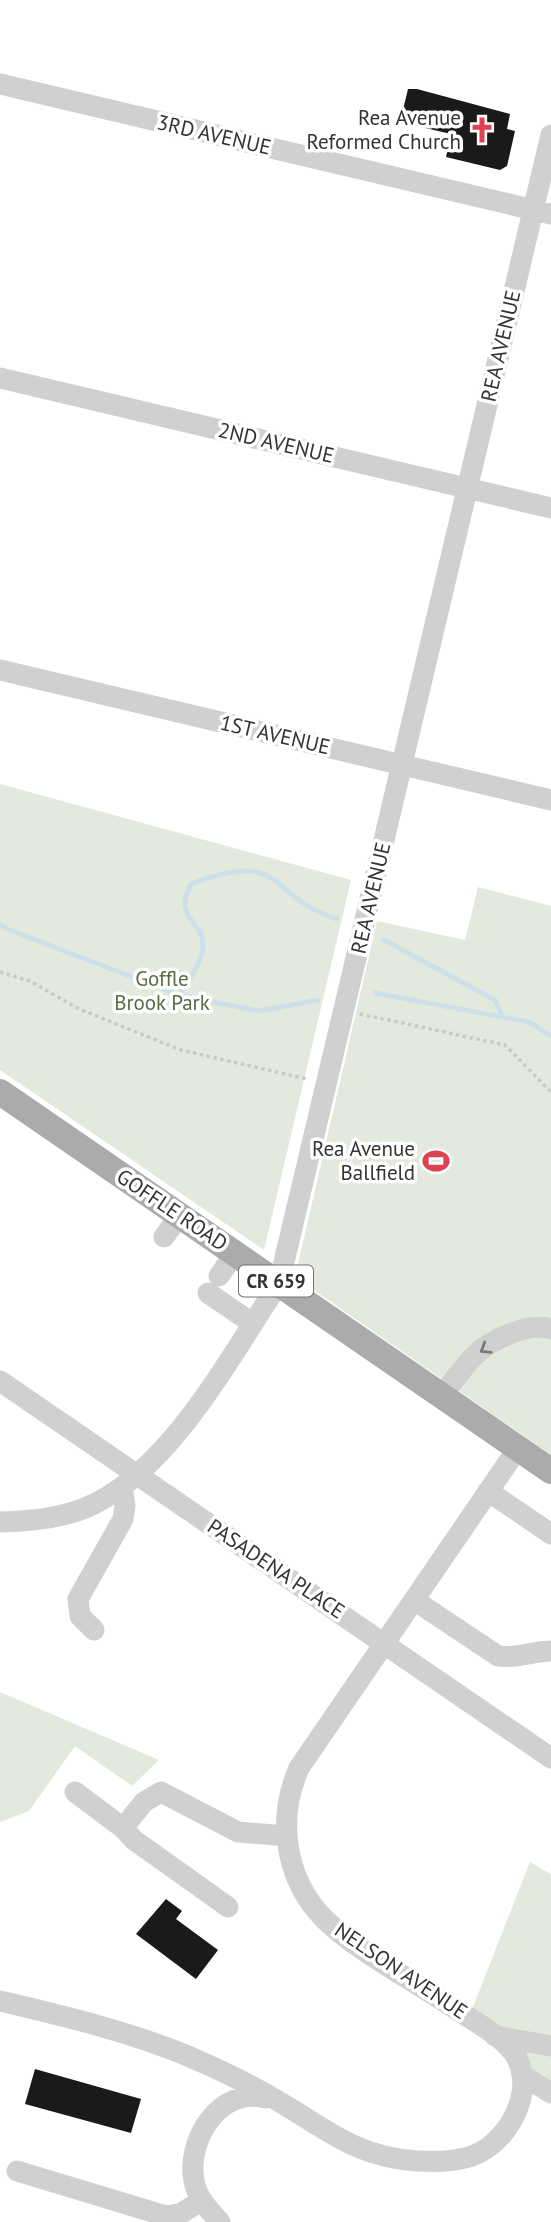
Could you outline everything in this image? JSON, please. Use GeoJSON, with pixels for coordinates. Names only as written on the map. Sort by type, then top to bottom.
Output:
{"type":"FeatureCollection","features":[{"type":"Feature","properties":{"kind":"main road","name":"GOFFLE ROAD"},"geometry":{"type":"LineString","coordinates":[[0,1092],[551,1471]]}},
{"type":"Feature","properties":{"kind":"street","name":"3RD AVENUE"},"geometry":{"type":"LineString","coordinates":[[0,84],[542,212]]}},
{"type":"Feature","properties":{"kind":"street","name":"REA AVENUE"},"geometry":{"type":"LineString","coordinates":[[0,1522],[61,1515],[93,1505],[129,1481],[164,1451],[279,1283],[468,488],[542,212],[551,135]]}},
{"type":"Feature","properties":{"kind":"street","name":"2ND AVENUE"},"geometry":{"type":"LineString","coordinates":[[0,378],[551,508]]}},
{"type":"Feature","properties":{"kind":"street","name":"1ST AVENUE"},"geometry":{"type":"LineString","coordinates":[[0,670],[551,800]]}},
{"type":"Feature","properties":{"kind":"street"},"geometry":{"type":"LineString","coordinates":[[164,1237],[180,1215]]}},
{"type":"Feature","properties":{"kind":"street"},"geometry":{"type":"LineString","coordinates":[[235,1253],[214,1285],[252,1323]]}},
{"type":"Feature","properties":{"kind":"street"},"geometry":{"type":"LineString","coordinates":[[442,1396],[481,1350],[520,1331],[547,1328]]}},
{"type":"Feature","properties":{"kind":"street","name":"PASADENA PLACE"},"geometry":{"type":"LineString","coordinates":[[0,1381],[129,1481],[384,1643],[551,1758]]}},
{"type":"Feature","properties":{"kind":"street","name":"NELSON AVENUE"},"geometry":{"type":"LineString","coordinates":[[518,1448],[299,1768],[286,1804],[286,1836],[296,1875],[309,1898],[332,1927],[493,2036],[518,2059],[522,2075]]}},
{"type":"Feature","properties":{"kind":"street"},"geometry":{"type":"LineString","coordinates":[[94,1630],[80,1616],[78,1599],[123,1519],[129,1481]]}},
{"type":"Feature","properties":{"kind":"street"},"geometry":{"type":"LineString","coordinates":[[488,1491],[551,1534]]}},
{"type":"Feature","properties":{"kind":"street"},"geometry":{"type":"LineString","coordinates":[[414,1600],[498,1656],[510,1658],[533,1651],[551,1651]]}},
{"type":"Feature","properties":{"kind":"street"},"geometry":{"type":"LineString","coordinates":[[75,1792],[123,1828],[134,1840],[228,1907]]}},
{"type":"Feature","properties":{"kind":"street"},"geometry":{"type":"LineString","coordinates":[[123,1828],[144,1802],[161,1792],[238,1832],[286,1836]]}},
{"type":"Feature","properties":{"kind":"street"},"geometry":{"type":"LineString","coordinates":[[0,2001],[136,2037],[187,2056],[278,2101],[324,2132],[372,2154],[396,2159],[457,2160],[478,2154],[505,2133],[520,2100],[522,2075],[551,2093]]}},
{"type":"Feature","properties":{"kind":"street"},"geometry":{"type":"LineString","coordinates":[[493,2036],[551,2046]]}},
{"type":"Feature","properties":{"kind":"street"},"geometry":{"type":"LineString","coordinates":[[219,2222],[201,2201],[194,2183],[192,2166],[195,2148],[223,2104],[239,2097],[257,2095],[278,2101]]}},
{"type":"Feature","properties":{"kind":"street"},"geometry":{"type":"LineString","coordinates":[[17,2171],[166,2216],[180,2214],[201,2201]]}},
{"type":"Feature","properties":{"kind":"path"},"geometry":{"type":"LineString","coordinates":[[0,972],[30,981],[79,1009],[181,1050],[327,1084]]}},
{"type":"Feature","properties":{"kind":"path"},"geometry":{"type":"LineString","coordinates":[[344,1011],[505,1045],[551,1092]]}},
{"type":"Feature","properties":{"kind":"green space","name":"Goffle Brook Park"},"geometry":{"type":"Polygon","coordinates":[[[0,784],[351,880],[264,1250],[0,1070],[0,784]]]}},
{"type":"Feature","properties":{"kind":"green space"},"geometry":{"type":"Polygon","coordinates":[[[478,887],[551,906],[551,1455],[295,1277],[377,921],[465,940],[478,887]]]}},
{"type":"Feature","properties":{"kind":"green space"},"geometry":{"type":"Polygon","coordinates":[[[0,1692],[159,1760],[132,1786],[75,1746],[29,1811],[0,1822],[0,1692]]]}},
{"type":"Feature","properties":{"kind":"green space"},"geometry":{"type":"Polygon","coordinates":[[[530,1862],[551,1874],[551,2088],[471,2012],[530,1862]]]}},
{"type":"Feature","properties":{"kind":"building","name":"Rea Avenue Reformed Church"},"geometry":{"type":"Polygon","coordinates":[[[408,89],[417,89],[510,114],[507,129],[515,131],[507,166],[500,170],[446,157],[451,134],[400,122],[408,89]]]}},
{"type":"Feature","properties":{"kind":"building"},"geometry":{"type":"Polygon","coordinates":[[[166,1899],[182,1911],[176,1919],[218,1950],[196,1979],[136,1934],[166,1899]]]}},
{"type":"Feature","properties":{"kind":"building"},"geometry":{"type":"Polygon","coordinates":[[[35,2069],[141,2099],[131,2133],[25,2104],[35,2069]]]}},
{"type":"Feature","properties":{"kind":"waterway"},"geometry":{"type":"LineString","coordinates":[[179,995],[198,965],[203,945],[202,937],[190,919],[185,905],[191,884],[222,874],[244,871],[260,873],[273,879],[297,899],[337,919]]}},
{"type":"Feature","properties":{"kind":"waterway"},"geometry":{"type":"LineString","coordinates":[[0,924],[179,995],[258,1011],[318,1000]]}},
{"type":"Feature","properties":{"kind":"waterway"},"geometry":{"type":"LineString","coordinates":[[384,940],[495,1000],[502,1016]]}},
{"type":"Feature","properties":{"kind":"waterway"},"geometry":{"type":"LineString","coordinates":[[375,993],[529,1022],[551,1036]]}},
{"type":"Feature","properties":{"kind":"place","name":"Rea Avenue Reformed Church"},"geometry":{"type":"Point","coordinates":[482,130]}},
{"type":"Feature","properties":{"kind":"place","name":"Rea Avenue Ballfield"},"geometry":{"type":"Point","coordinates":[436,1161]}}]}
